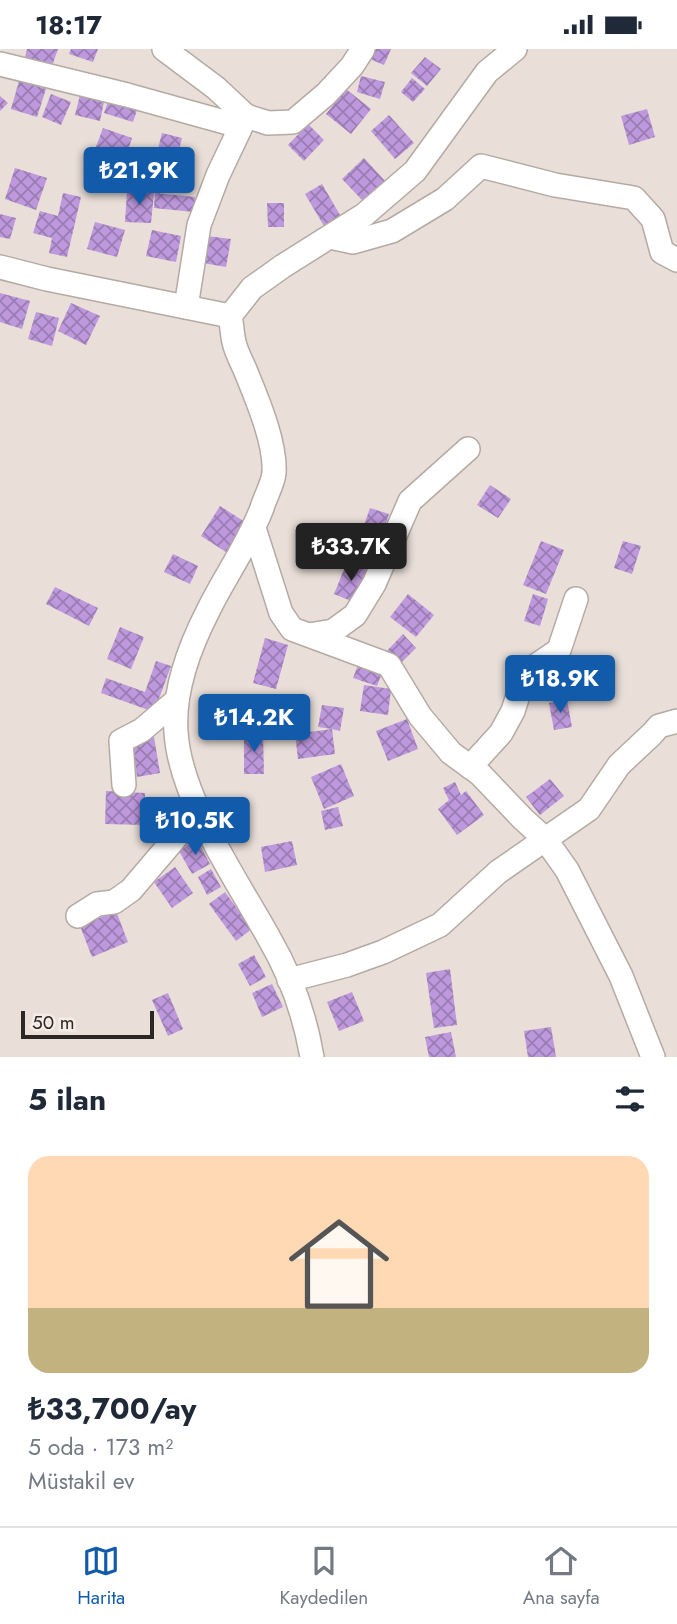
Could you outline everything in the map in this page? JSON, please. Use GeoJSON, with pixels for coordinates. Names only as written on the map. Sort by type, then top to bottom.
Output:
{"type":"FeatureCollection","features":[{"type":"Feature","properties":{"kind":"street"},"geometry":{"type":"LineString","coordinates":[[164,49],[216,88],[246,116],[268,123],[293,122],[352,67],[363,49]]}},
{"type":"Feature","properties":{"kind":"street"},"geometry":{"type":"LineString","coordinates":[[481,49],[487,72]]}},
{"type":"Feature","properties":{"kind":"street"},"geometry":{"type":"LineString","coordinates":[[312,1057],[309,1037],[289,980],[271,940],[238,887],[199,810],[182,766],[176,733],[177,701],[186,663],[208,611],[254,528],[274,475],[270,441],[254,390],[234,343],[230,316],[252,288],[364,215],[415,171],[487,72],[515,49]]}},
{"type":"Feature","properties":{"kind":"street"},"geometry":{"type":"LineString","coordinates":[[0,64],[228,123],[246,116]]}},
{"type":"Feature","properties":{"kind":"street"},"geometry":{"type":"LineString","coordinates":[[186,307],[199,225],[218,175],[246,116]]}},
{"type":"Feature","properties":{"kind":"street"},"geometry":{"type":"LineString","coordinates":[[330,237],[353,241],[392,231],[445,199],[481,166],[555,185],[634,198],[653,219],[662,252],[677,260]]}},
{"type":"Feature","properties":{"kind":"street"},"geometry":{"type":"LineString","coordinates":[[0,267],[230,316]]}},
{"type":"Feature","properties":{"kind":"street"},"geometry":{"type":"LineString","coordinates":[[309,635],[333,631],[355,615],[374,585],[410,501],[468,449]]}},
{"type":"Feature","properties":{"kind":"street"},"geometry":{"type":"LineString","coordinates":[[254,528],[281,613],[292,629],[389,666],[420,716],[451,753],[480,774],[545,839],[567,870],[621,976],[653,1057]]}},
{"type":"Feature","properties":{"kind":"street"},"geometry":{"type":"LineString","coordinates":[[470,767],[500,733],[513,711],[525,673],[559,650],[576,599]]}},
{"type":"Feature","properties":{"kind":"street"},"geometry":{"type":"LineString","coordinates":[[124,785],[121,741],[142,730],[177,701]]}},
{"type":"Feature","properties":{"kind":"street"},"geometry":{"type":"LineString","coordinates":[[289,980],[359,961],[440,925],[498,872],[589,809],[619,765],[659,726],[677,722]]}},
{"type":"Feature","properties":{"kind":"street"},"geometry":{"type":"LineString","coordinates":[[78,916],[97,904],[114,902],[131,890],[199,810]]}},
{"type":"Feature","properties":{"kind":"building"},"geometry":{"type":"Polygon","coordinates":[[[27,49],[58,49],[52,66],[25,57],[27,49]]]}},
{"type":"Feature","properties":{"kind":"building"},"geometry":{"type":"Polygon","coordinates":[[[71,49],[98,49],[93,62],[69,54],[71,49]]]}},
{"type":"Feature","properties":{"kind":"building"},"geometry":{"type":"Polygon","coordinates":[[[375,49],[391,49],[384,65],[370,59],[375,49]]]}},
{"type":"Feature","properties":{"kind":"building"},"geometry":{"type":"Polygon","coordinates":[[[425,57],[441,69],[427,86],[411,73],[425,57]]]}},
{"type":"Feature","properties":{"kind":"building"},"geometry":{"type":"Polygon","coordinates":[[[361,76],[385,82],[380,99],[357,92],[361,76]]]}},
{"type":"Feature","properties":{"kind":"building"},"geometry":{"type":"Polygon","coordinates":[[[412,78],[425,89],[413,102],[401,92],[412,78]]]}},
{"type":"Feature","properties":{"kind":"building"},"geometry":{"type":"Polygon","coordinates":[[[19,81],[46,89],[37,117],[11,109],[19,81]]]}},
{"type":"Feature","properties":{"kind":"building"},"geometry":{"type":"Polygon","coordinates":[[[346,89],[371,109],[351,134],[326,114],[346,89]]]}},
{"type":"Feature","properties":{"kind":"building"},"geometry":{"type":"Polygon","coordinates":[[[81,91],[105,97],[100,121],[75,115],[81,91]]]}},
{"type":"Feature","properties":{"kind":"building"},"geometry":{"type":"Polygon","coordinates":[[[51,94],[71,102],[61,125],[42,117],[51,94]]]}},
{"type":"Feature","properties":{"kind":"building"},"geometry":{"type":"Polygon","coordinates":[[[0,96],[8,103],[0,111],[0,96]]]}},
{"type":"Feature","properties":{"kind":"building"},"geometry":{"type":"Polygon","coordinates":[[[109,99],[138,107],[133,122],[104,113],[109,99]]]}},
{"type":"Feature","properties":{"kind":"building"},"geometry":{"type":"Polygon","coordinates":[[[647,109],[655,137],[629,145],[621,116],[647,109]]]}},
{"type":"Feature","properties":{"kind":"building"},"geometry":{"type":"Polygon","coordinates":[[[389,115],[414,143],[395,159],[371,131],[389,115]]]}},
{"type":"Feature","properties":{"kind":"building"},"geometry":{"type":"Polygon","coordinates":[[[308,124],[324,140],[304,161],[288,145],[308,124]]]}},
{"type":"Feature","properties":{"kind":"building"},"geometry":{"type":"Polygon","coordinates":[[[103,128],[132,138],[123,166],[93,155],[103,128]]]}},
{"type":"Feature","properties":{"kind":"building"},"geometry":{"type":"Polygon","coordinates":[[[162,133],[182,138],[176,162],[156,157],[162,133]]]}},
{"type":"Feature","properties":{"kind":"building"},"geometry":{"type":"Polygon","coordinates":[[[364,158],[386,182],[364,202],[342,179],[364,158]]]}},
{"type":"Feature","properties":{"kind":"building"},"geometry":{"type":"Polygon","coordinates":[[[15,168],[47,178],[36,210],[5,199],[15,168]]]}},
{"type":"Feature","properties":{"kind":"building"},"geometry":{"type":"Polygon","coordinates":[[[322,184],[340,215],[324,226],[305,194],[322,184]]]}},
{"type":"Feature","properties":{"kind":"building"},"geometry":{"type":"Polygon","coordinates":[[[127,191],[154,193],[151,223],[125,222],[127,191]]]}},
{"type":"Feature","properties":{"kind":"building"},"geometry":{"type":"Polygon","coordinates":[[[63,193],[81,197],[67,257],[49,253],[52,238],[33,233],[40,211],[58,216],[63,193]]]}},
{"type":"Feature","properties":{"kind":"building"},"geometry":{"type":"Polygon","coordinates":[[[155,193],[195,197],[194,212],[154,208],[155,193]]]}},
{"type":"Feature","properties":{"kind":"building"},"geometry":{"type":"Polygon","coordinates":[[[267,203],[284,203],[284,227],[268,227],[267,203]]]}},
{"type":"Feature","properties":{"kind":"building"},"geometry":{"type":"Polygon","coordinates":[[[0,214],[16,218],[10,239],[0,237],[0,214]]]}},
{"type":"Feature","properties":{"kind":"building"},"geometry":{"type":"Polygon","coordinates":[[[95,222],[125,230],[117,257],[87,249],[95,222]]]}},
{"type":"Feature","properties":{"kind":"building"},"geometry":{"type":"Polygon","coordinates":[[[152,230],[181,236],[176,262],[146,256],[152,230]]]}},
{"type":"Feature","properties":{"kind":"building"},"geometry":{"type":"Polygon","coordinates":[[[207,236],[231,239],[226,267],[203,263],[207,236]]]}},
{"type":"Feature","properties":{"kind":"building"},"geometry":{"type":"Polygon","coordinates":[[[0,293],[30,301],[22,329],[0,322],[0,293]]]}},
{"type":"Feature","properties":{"kind":"building"},"geometry":{"type":"Polygon","coordinates":[[[71,303],[100,316],[86,345],[58,331],[71,303]]]}},
{"type":"Feature","properties":{"kind":"building"},"geometry":{"type":"Polygon","coordinates":[[[36,312],[59,318],[52,346],[28,339],[36,312]]]}},
{"type":"Feature","properties":{"kind":"building"},"geometry":{"type":"Polygon","coordinates":[[[490,485],[511,499],[498,518],[477,505],[490,485]]]}},
{"type":"Feature","properties":{"kind":"building"},"geometry":{"type":"Polygon","coordinates":[[[220,506],[245,522],[226,552],[201,536],[220,506]]]}},
{"type":"Feature","properties":{"kind":"building"},"geometry":{"type":"Polygon","coordinates":[[[370,508],[389,514],[371,567],[352,560],[370,508]]]}},
{"type":"Feature","properties":{"kind":"building"},"geometry":{"type":"Polygon","coordinates":[[[541,541],[564,550],[546,594],[523,585],[541,541]]]}},
{"type":"Feature","properties":{"kind":"building"},"geometry":{"type":"Polygon","coordinates":[[[623,541],[641,546],[632,574],[614,568],[623,541]]]}},
{"type":"Feature","properties":{"kind":"building"},"geometry":{"type":"Polygon","coordinates":[[[173,554],[198,566],[190,584],[164,572],[173,554]]]}},
{"type":"Feature","properties":{"kind":"building"},"geometry":{"type":"Polygon","coordinates":[[[347,562],[369,571],[356,603],[334,594],[347,562]]]}},
{"type":"Feature","properties":{"kind":"building"},"geometry":{"type":"Polygon","coordinates":[[[55,587],[98,608],[89,626],[46,604],[55,587]]]}},
{"type":"Feature","properties":{"kind":"building"},"geometry":{"type":"Polygon","coordinates":[[[408,594],[434,615],[416,637],[390,617],[408,594]]]}},
{"type":"Feature","properties":{"kind":"building"},"geometry":{"type":"Polygon","coordinates":[[[533,594],[548,599],[540,626],[524,621],[533,594]]]}},
{"type":"Feature","properties":{"kind":"building"},"geometry":{"type":"Polygon","coordinates":[[[120,627],[144,637],[131,669],[107,659],[120,627]]]}},
{"type":"Feature","properties":{"kind":"building"},"geometry":{"type":"Polygon","coordinates":[[[403,634],[416,648],[398,666],[385,653],[403,634]]]}},
{"type":"Feature","properties":{"kind":"building"},"geometry":{"type":"Polygon","coordinates":[[[265,638],[288,645],[276,689],[253,683],[265,638]]]}},
{"type":"Feature","properties":{"kind":"building"},"geometry":{"type":"Polygon","coordinates":[[[156,661],[171,666],[154,712],[101,693],[106,678],[145,692],[156,661]]]}},
{"type":"Feature","properties":{"kind":"building"},"geometry":{"type":"Polygon","coordinates":[[[358,665],[382,673],[377,686],[353,678],[358,665]]]}},
{"type":"Feature","properties":{"kind":"building"},"geometry":{"type":"Polygon","coordinates":[[[364,685],[391,689],[388,715],[360,711],[364,685]]]}},
{"type":"Feature","properties":{"kind":"building"},"geometry":{"type":"Polygon","coordinates":[[[244,694],[266,703],[255,729],[234,720],[244,694]]]}},
{"type":"Feature","properties":{"kind":"building"},"geometry":{"type":"Polygon","coordinates":[[[567,700],[572,727],[554,730],[549,703],[567,700]]]}},
{"type":"Feature","properties":{"kind":"building"},"geometry":{"type":"Polygon","coordinates":[[[322,705],[344,708],[340,731],[318,727],[322,705]]]}},
{"type":"Feature","properties":{"kind":"building"},"geometry":{"type":"Polygon","coordinates":[[[407,719],[418,749],[388,761],[376,731],[407,719]]]}},
{"type":"Feature","properties":{"kind":"building"},"geometry":{"type":"Polygon","coordinates":[[[332,729],[335,754],[298,759],[295,734],[332,729]]]}},
{"type":"Feature","properties":{"kind":"building"},"geometry":{"type":"Polygon","coordinates":[[[263,734],[264,774],[244,774],[244,735],[263,734]]]}},
{"type":"Feature","properties":{"kind":"building"},"geometry":{"type":"Polygon","coordinates":[[[154,737],[160,773],[137,777],[132,741],[154,737]]]}},
{"type":"Feature","properties":{"kind":"building"},"geometry":{"type":"Polygon","coordinates":[[[341,764],[354,796],[324,809],[311,777],[341,764]]]}},
{"type":"Feature","properties":{"kind":"building"},"geometry":{"type":"Polygon","coordinates":[[[550,779],[564,796],[540,815],[526,797],[550,779]]]}},
{"type":"Feature","properties":{"kind":"building"},"geometry":{"type":"Polygon","coordinates":[[[455,782],[461,795],[466,791],[484,815],[457,835],[438,809],[449,800],[443,788],[455,782]]]}},
{"type":"Feature","properties":{"kind":"building"},"geometry":{"type":"Polygon","coordinates":[[[106,791],[145,793],[144,825],[105,824],[106,791]]]}},
{"type":"Feature","properties":{"kind":"building"},"geometry":{"type":"Polygon","coordinates":[[[167,804],[169,833],[152,834],[150,805],[167,804]]]}},
{"type":"Feature","properties":{"kind":"building"},"geometry":{"type":"Polygon","coordinates":[[[338,807],[343,826],[325,830],[321,811],[338,807]]]}},
{"type":"Feature","properties":{"kind":"building"},"geometry":{"type":"Polygon","coordinates":[[[197,839],[210,864],[192,874],[179,851],[197,839]]]}},
{"type":"Feature","properties":{"kind":"building"},"geometry":{"type":"Polygon","coordinates":[[[292,841],[297,865],[265,872],[261,847],[292,841]]]}},
{"type":"Feature","properties":{"kind":"building"},"geometry":{"type":"Polygon","coordinates":[[[175,867],[193,893],[172,908],[154,882],[175,867]]]}},
{"type":"Feature","properties":{"kind":"building"},"geometry":{"type":"Polygon","coordinates":[[[211,869],[221,887],[207,895],[198,877],[211,869]]]}},
{"type":"Feature","properties":{"kind":"building"},"geometry":{"type":"Polygon","coordinates":[[[225,892],[252,929],[236,941],[209,904],[225,892]]]}},
{"type":"Feature","properties":{"kind":"building"},"geometry":{"type":"Polygon","coordinates":[[[116,911],[128,942],[92,957],[80,926],[116,911]]]}},
{"type":"Feature","properties":{"kind":"building"},"geometry":{"type":"Polygon","coordinates":[[[254,955],[266,977],[250,986],[238,964],[254,955]]]}},
{"type":"Feature","properties":{"kind":"building"},"geometry":{"type":"Polygon","coordinates":[[[450,969],[457,1025],[434,1028],[426,973],[450,969]]]}},
{"type":"Feature","properties":{"kind":"building"},"geometry":{"type":"Polygon","coordinates":[[[272,984],[283,1007],[262,1017],[252,993],[272,984]]]}},
{"type":"Feature","properties":{"kind":"building"},"geometry":{"type":"Polygon","coordinates":[[[352,992],[364,1021],[339,1031],[327,1002],[352,992]]]}},
{"type":"Feature","properties":{"kind":"building"},"geometry":{"type":"Polygon","coordinates":[[[168,993],[183,1029],[168,1036],[152,1000],[168,993]]]}},
{"type":"Feature","properties":{"kind":"building"},"geometry":{"type":"Polygon","coordinates":[[[551,1027],[556,1057],[528,1057],[524,1031],[551,1027]]]}},
{"type":"Feature","properties":{"kind":"building"},"geometry":{"type":"Polygon","coordinates":[[[451,1032],[456,1057],[429,1057],[425,1037],[451,1032]]]}}]}
